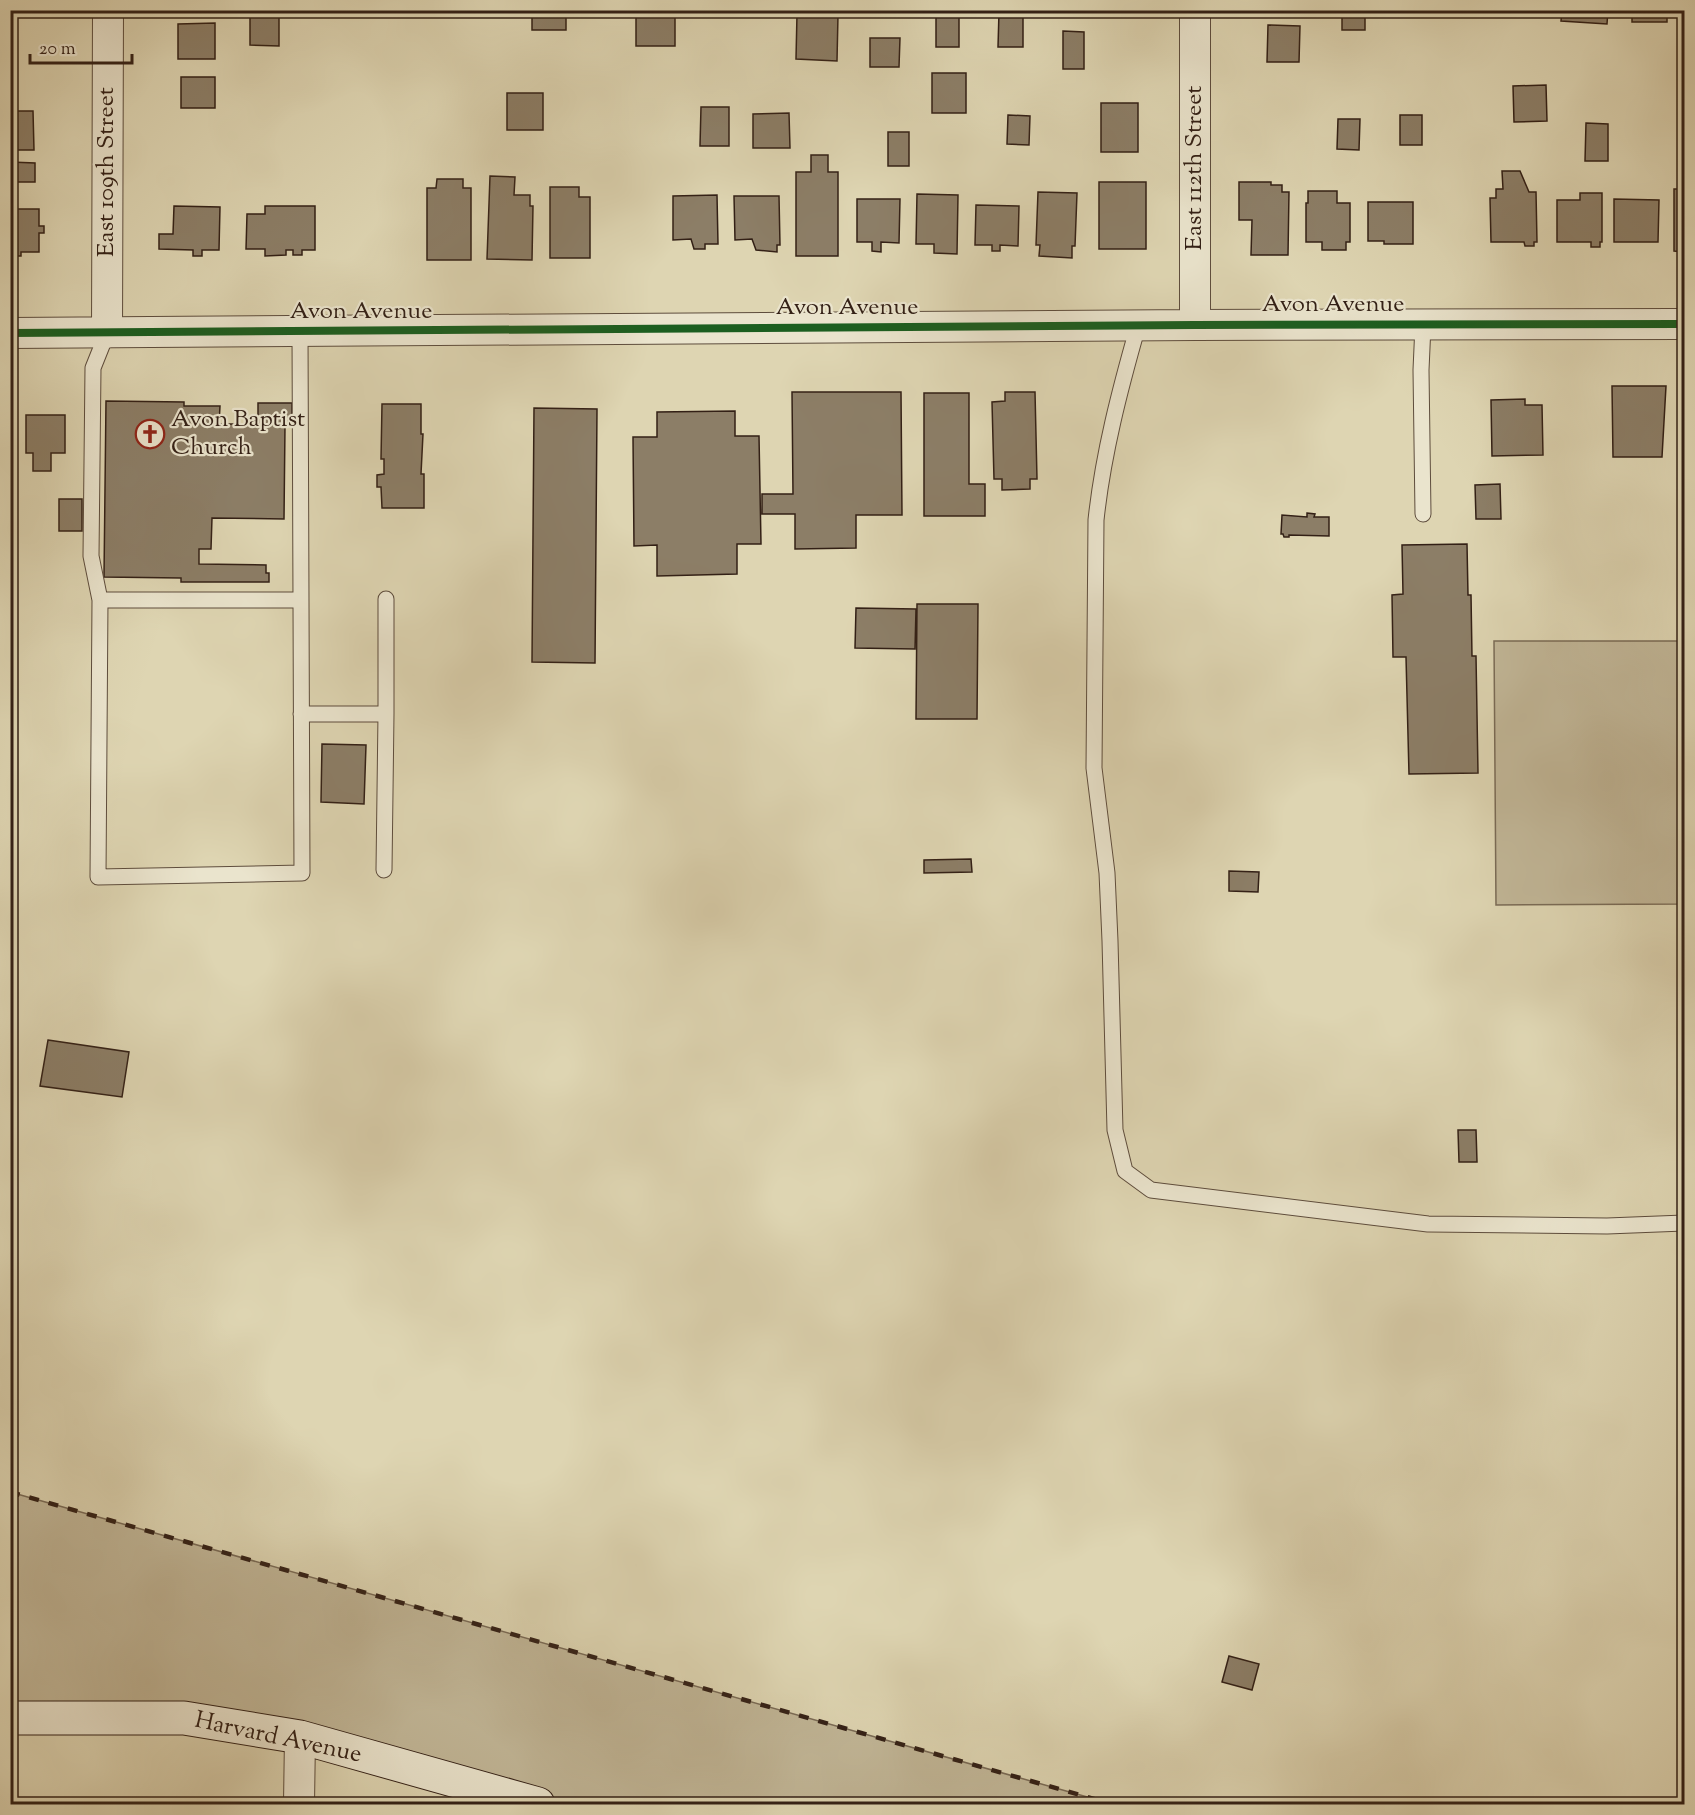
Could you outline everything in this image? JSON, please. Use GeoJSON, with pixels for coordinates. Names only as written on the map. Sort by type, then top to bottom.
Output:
{"type":"FeatureCollection","features":[{"type":"Feature","properties":{"kind":"main road","name":"Harvard Avenue"},"geometry":{"type":"LineString","coordinates":[[10,1718],[184,1718],[300,1737],[474,1795],[538,1804]]}},
{"type":"Feature","properties":{"kind":"street","name":"East 109th Street"},"geometry":{"type":"LineString","coordinates":[[107,333],[108,10]]}},
{"type":"Feature","properties":{"kind":"street","name":"East 112th Street"},"geometry":{"type":"LineString","coordinates":[[1195,325],[1196,10]]}},
{"type":"Feature","properties":{"kind":"street","name":"Avon Avenue"},"geometry":{"type":"LineString","coordinates":[[10,333],[1684,324]]}},
{"type":"Feature","properties":{"kind":"street"},"geometry":{"type":"LineString","coordinates":[[299,1804],[300,1737]]}},
{"type":"Feature","properties":{"kind":"lane"},"geometry":{"type":"LineString","coordinates":[[1423,514],[1421,370],[1424,325]]}},
{"type":"Feature","properties":{"kind":"lane"},"geometry":{"type":"LineString","coordinates":[[1138,326],[1122,384],[1100,489],[1096,520],[1094,768],[1107,873],[1115,1130],[1125,1171],[1151,1190],[1428,1224],[1607,1226],[1684,1223]]}},
{"type":"Feature","properties":{"kind":"lane"},"geometry":{"type":"LineString","coordinates":[[107,333],[93,369],[91,556],[100,600],[98,877],[302,873],[300,332]]}},
{"type":"Feature","properties":{"kind":"lane"},"geometry":{"type":"LineString","coordinates":[[384,870],[386,599]]}},
{"type":"Feature","properties":{"kind":"lane"},"geometry":{"type":"LineString","coordinates":[[100,600],[301,600]]}},
{"type":"Feature","properties":{"kind":"lane"},"geometry":{"type":"LineString","coordinates":[[301,714],[386,714]]}},
{"type":"Feature","properties":{"kind":"shaded area"},"geometry":{"type":"Polygon","coordinates":[[[1494,641],[1684,641],[1684,904],[1496,905],[1494,641]]]}},
{"type":"Feature","properties":{"kind":"shaded area"},"geometry":{"type":"Polygon","coordinates":[[[10,1492],[1112,1804],[538,1804],[300,1737],[11,1718],[10,1492]]]}},
{"type":"Feature","properties":{"kind":"building"},"geometry":{"type":"Polygon","coordinates":[[[532,10],[566,10],[566,30],[532,30],[532,10]]]}},
{"type":"Feature","properties":{"kind":"building"},"geometry":{"type":"Polygon","coordinates":[[[1342,10],[1365,10],[1365,30],[1342,30],[1342,10]]]}},
{"type":"Feature","properties":{"kind":"building"},"geometry":{"type":"Polygon","coordinates":[[[1562,10],[1608,10],[1607,24],[1561,21],[1562,10]]]}},
{"type":"Feature","properties":{"kind":"building"},"geometry":{"type":"Polygon","coordinates":[[[1632,10],[1667,10],[1667,22],[1632,22],[1632,10]]]}},
{"type":"Feature","properties":{"kind":"building"},"geometry":{"type":"Polygon","coordinates":[[[250,11],[279,11],[279,46],[250,45],[250,11]]]}},
{"type":"Feature","properties":{"kind":"building"},"geometry":{"type":"Polygon","coordinates":[[[999,12],[1023,12],[1023,47],[998,47],[999,12]]]}},
{"type":"Feature","properties":{"kind":"building"},"geometry":{"type":"Polygon","coordinates":[[[636,13],[675,13],[675,46],[636,46],[636,13]]]}},
{"type":"Feature","properties":{"kind":"building"},"geometry":{"type":"Polygon","coordinates":[[[797,14],[838,15],[837,61],[796,59],[797,14]]]}},
{"type":"Feature","properties":{"kind":"building"},"geometry":{"type":"Polygon","coordinates":[[[936,15],[959,16],[959,47],[936,47],[936,15]]]}},
{"type":"Feature","properties":{"kind":"building"},"geometry":{"type":"Polygon","coordinates":[[[215,23],[215,59],[178,59],[178,24],[215,23]]]}},
{"type":"Feature","properties":{"kind":"building"},"geometry":{"type":"Polygon","coordinates":[[[1268,25],[1300,26],[1299,62],[1267,62],[1268,25]]]}},
{"type":"Feature","properties":{"kind":"building"},"geometry":{"type":"Polygon","coordinates":[[[1063,31],[1084,32],[1084,69],[1063,69],[1063,31]]]}},
{"type":"Feature","properties":{"kind":"building"},"geometry":{"type":"Polygon","coordinates":[[[870,38],[900,38],[899,67],[870,67],[870,38]]]}},
{"type":"Feature","properties":{"kind":"building"},"geometry":{"type":"Polygon","coordinates":[[[932,73],[966,73],[966,113],[932,113],[932,73]]]}},
{"type":"Feature","properties":{"kind":"building"},"geometry":{"type":"Polygon","coordinates":[[[181,77],[215,77],[215,108],[181,108],[181,77]]]}},
{"type":"Feature","properties":{"kind":"building"},"geometry":{"type":"Polygon","coordinates":[[[1546,85],[1547,121],[1514,122],[1513,86],[1546,85]]]}},
{"type":"Feature","properties":{"kind":"building"},"geometry":{"type":"Polygon","coordinates":[[[507,93],[543,93],[543,130],[507,130],[507,93]]]}},
{"type":"Feature","properties":{"kind":"building"},"geometry":{"type":"Polygon","coordinates":[[[1101,103],[1138,103],[1138,152],[1101,152],[1101,103]]]}},
{"type":"Feature","properties":{"kind":"building"},"geometry":{"type":"Polygon","coordinates":[[[701,107],[729,107],[729,146],[700,146],[701,107]]]}},
{"type":"Feature","properties":{"kind":"building"},"geometry":{"type":"Polygon","coordinates":[[[10,111],[33,111],[34,150],[10,150],[10,111]]]}},
{"type":"Feature","properties":{"kind":"building"},"geometry":{"type":"Polygon","coordinates":[[[789,113],[790,148],[753,148],[753,114],[789,113]]]}},
{"type":"Feature","properties":{"kind":"building"},"geometry":{"type":"Polygon","coordinates":[[[1008,115],[1030,116],[1029,145],[1007,144],[1008,115]]]}},
{"type":"Feature","properties":{"kind":"building"},"geometry":{"type":"Polygon","coordinates":[[[1400,115],[1422,115],[1422,145],[1400,145],[1400,115]]]}},
{"type":"Feature","properties":{"kind":"building"},"geometry":{"type":"Polygon","coordinates":[[[1338,119],[1360,119],[1359,150],[1337,149],[1338,119]]]}},
{"type":"Feature","properties":{"kind":"building"},"geometry":{"type":"Polygon","coordinates":[[[1586,123],[1608,124],[1608,161],[1585,161],[1586,123]]]}},
{"type":"Feature","properties":{"kind":"building"},"geometry":{"type":"Polygon","coordinates":[[[888,132],[909,132],[909,166],[888,166],[888,132]]]}},
{"type":"Feature","properties":{"kind":"building"},"geometry":{"type":"Polygon","coordinates":[[[811,155],[828,155],[828,172],[838,172],[838,256],[796,256],[796,172],[811,172],[811,155]]]}},
{"type":"Feature","properties":{"kind":"building"},"geometry":{"type":"Polygon","coordinates":[[[10,162],[35,163],[35,182],[17,182],[17,175],[10,175],[10,162]]]}},
{"type":"Feature","properties":{"kind":"building"},"geometry":{"type":"Polygon","coordinates":[[[1502,171],[1520,171],[1529,192],[1536,192],[1537,242],[1534,242],[1534,246],[1525,246],[1524,242],[1491,242],[1490,198],[1496,198],[1496,189],[1503,189],[1502,171]]]}},
{"type":"Feature","properties":{"kind":"building"},"geometry":{"type":"Polygon","coordinates":[[[490,176],[515,177],[514,195],[530,195],[530,206],[533,206],[532,260],[487,259],[490,176]]]}},
{"type":"Feature","properties":{"kind":"building"},"geometry":{"type":"Polygon","coordinates":[[[437,179],[463,179],[463,188],[471,188],[471,260],[427,260],[427,188],[436,188],[437,179]]]}},
{"type":"Feature","properties":{"kind":"building"},"geometry":{"type":"Polygon","coordinates":[[[1099,182],[1146,182],[1146,249],[1099,249],[1099,182]]]}},
{"type":"Feature","properties":{"kind":"building"},"geometry":{"type":"Polygon","coordinates":[[[1239,182],[1271,182],[1271,185],[1282,185],[1282,192],[1289,192],[1288,255],[1251,255],[1252,220],[1239,220],[1239,182]]]}},
{"type":"Feature","properties":{"kind":"building"},"geometry":{"type":"Polygon","coordinates":[[[550,187],[579,187],[579,197],[590,197],[590,258],[550,258],[550,187]]]}},
{"type":"Feature","properties":{"kind":"building"},"geometry":{"type":"Polygon","coordinates":[[[1674,189],[1684,189],[1684,252],[1674,251],[1674,189]]]}},
{"type":"Feature","properties":{"kind":"building"},"geometry":{"type":"Polygon","coordinates":[[[1308,191],[1337,191],[1337,203],[1350,203],[1350,242],[1346,242],[1346,250],[1322,250],[1322,242],[1306,242],[1308,191]]]}},
{"type":"Feature","properties":{"kind":"building"},"geometry":{"type":"Polygon","coordinates":[[[1038,192],[1077,193],[1075,246],[1072,246],[1072,258],[1039,256],[1040,245],[1036,245],[1038,192]]]}},
{"type":"Feature","properties":{"kind":"building"},"geometry":{"type":"Polygon","coordinates":[[[1580,193],[1602,193],[1602,242],[1600,242],[1600,247],[1591,247],[1591,242],[1557,242],[1557,200],[1580,200],[1580,193]]]}},
{"type":"Feature","properties":{"kind":"building"},"geometry":{"type":"Polygon","coordinates":[[[917,194],[958,195],[957,254],[934,253],[934,244],[916,244],[917,194]]]}},
{"type":"Feature","properties":{"kind":"building"},"geometry":{"type":"Polygon","coordinates":[[[717,195],[718,244],[705,244],[705,249],[694,249],[691,239],[673,240],[673,196],[717,195]]]}},
{"type":"Feature","properties":{"kind":"building"},"geometry":{"type":"Polygon","coordinates":[[[734,196],[779,196],[780,245],[777,245],[777,252],[756,250],[752,239],[735,240],[734,196]]]}},
{"type":"Feature","properties":{"kind":"building"},"geometry":{"type":"Polygon","coordinates":[[[857,199],[900,199],[899,243],[881,242],[881,252],[872,251],[872,242],[857,242],[857,199]]]}},
{"type":"Feature","properties":{"kind":"building"},"geometry":{"type":"Polygon","coordinates":[[[1614,199],[1659,200],[1658,242],[1614,242],[1614,199]]]}},
{"type":"Feature","properties":{"kind":"building"},"geometry":{"type":"Polygon","coordinates":[[[1368,202],[1413,202],[1413,244],[1384,244],[1384,241],[1368,241],[1368,202]]]}},
{"type":"Feature","properties":{"kind":"building"},"geometry":{"type":"Polygon","coordinates":[[[976,205],[1019,206],[1018,246],[1000,245],[1000,251],[992,251],[992,245],[975,245],[976,205]]]}},
{"type":"Feature","properties":{"kind":"building"},"geometry":{"type":"Polygon","coordinates":[[[174,206],[220,207],[219,250],[202,250],[202,256],[193,256],[193,250],[159,249],[159,234],[173,234],[174,206]]]}},
{"type":"Feature","properties":{"kind":"building"},"geometry":{"type":"Polygon","coordinates":[[[265,206],[315,206],[315,250],[302,250],[302,255],[293,255],[293,250],[286,250],[286,255],[265,256],[265,249],[246,249],[247,214],[265,214],[265,206]]]}},
{"type":"Feature","properties":{"kind":"building"},"geometry":{"type":"Polygon","coordinates":[[[10,209],[39,209],[39,226],[44,226],[44,233],[39,233],[39,252],[21,252],[21,256],[11,256],[10,209]]]}},
{"type":"Feature","properties":{"kind":"building"},"geometry":{"type":"Polygon","coordinates":[[[1612,386],[1666,386],[1662,457],[1613,457],[1612,386]]]}},
{"type":"Feature","properties":{"kind":"building"},"geometry":{"type":"Polygon","coordinates":[[[792,392],[901,392],[902,515],[856,515],[856,548],[795,549],[795,514],[762,514],[762,494],[793,494],[792,392]]]}},
{"type":"Feature","properties":{"kind":"building"},"geometry":{"type":"Polygon","coordinates":[[[1005,392],[1035,392],[1037,479],[1030,479],[1030,489],[1002,490],[1002,479],[994,479],[992,402],[1005,401],[1005,392]]]}},
{"type":"Feature","properties":{"kind":"building"},"geometry":{"type":"Polygon","coordinates":[[[924,393],[969,393],[969,484],[985,484],[985,516],[924,516],[924,393]]]}},
{"type":"Feature","properties":{"kind":"building"},"geometry":{"type":"Polygon","coordinates":[[[1525,399],[1525,405],[1542,405],[1543,455],[1492,456],[1491,400],[1525,399]]]}},
{"type":"Feature","properties":{"kind":"building"},"geometry":{"type":"Polygon","coordinates":[[[106,401],[184,402],[184,406],[220,406],[219,424],[258,424],[258,403],[292,403],[292,426],[285,426],[284,519],[212,518],[211,549],[199,549],[199,564],[266,565],[269,582],[181,582],[181,578],[104,577],[106,401]]]}},
{"type":"Feature","properties":{"kind":"building"},"geometry":{"type":"Polygon","coordinates":[[[382,404],[421,404],[421,434],[423,434],[421,474],[424,474],[424,508],[382,508],[381,487],[377,487],[377,475],[384,474],[384,459],[381,459],[382,404]]]}},
{"type":"Feature","properties":{"kind":"building"},"geometry":{"type":"Polygon","coordinates":[[[534,408],[597,409],[595,663],[532,662],[534,408]]]}},
{"type":"Feature","properties":{"kind":"building"},"geometry":{"type":"Polygon","coordinates":[[[735,411],[735,436],[759,436],[761,544],[737,544],[737,574],[657,576],[657,545],[634,546],[633,437],[657,437],[657,412],[735,411]]]}},
{"type":"Feature","properties":{"kind":"building"},"geometry":{"type":"Polygon","coordinates":[[[26,415],[65,415],[65,453],[51,453],[51,471],[33,471],[33,453],[26,453],[26,415]]]}},
{"type":"Feature","properties":{"kind":"building"},"geometry":{"type":"Polygon","coordinates":[[[1500,484],[1501,519],[1476,519],[1475,485],[1500,484]]]}},
{"type":"Feature","properties":{"kind":"building"},"geometry":{"type":"Polygon","coordinates":[[[59,499],[82,499],[82,531],[59,531],[59,499]]]}},
{"type":"Feature","properties":{"kind":"building"},"geometry":{"type":"Polygon","coordinates":[[[1307,513],[1315,514],[1314,517],[1329,517],[1329,536],[1289,535],[1289,537],[1284,537],[1281,534],[1282,515],[1307,517],[1307,513]]]}},
{"type":"Feature","properties":{"kind":"building"},"geometry":{"type":"Polygon","coordinates":[[[1467,544],[1472,656],[1476,656],[1478,773],[1409,774],[1406,657],[1393,657],[1392,595],[1403,594],[1402,545],[1467,544]]]}},
{"type":"Feature","properties":{"kind":"building"},"geometry":{"type":"Polygon","coordinates":[[[917,604],[978,604],[977,719],[916,719],[917,604]]]}},
{"type":"Feature","properties":{"kind":"building"},"geometry":{"type":"Polygon","coordinates":[[[856,608],[916,609],[915,649],[855,648],[856,608]]]}},
{"type":"Feature","properties":{"kind":"building"},"geometry":{"type":"Polygon","coordinates":[[[322,744],[366,745],[364,804],[321,802],[322,744]]]}},
{"type":"Feature","properties":{"kind":"building"},"geometry":{"type":"Polygon","coordinates":[[[971,859],[972,872],[924,873],[924,860],[971,859]]]}},
{"type":"Feature","properties":{"kind":"building"},"geometry":{"type":"Polygon","coordinates":[[[1229,871],[1259,872],[1258,892],[1229,891],[1229,871]]]}},
{"type":"Feature","properties":{"kind":"building"},"geometry":{"type":"Polygon","coordinates":[[[48,1040],[129,1052],[122,1097],[40,1086],[48,1040]]]}},
{"type":"Feature","properties":{"kind":"building"},"geometry":{"type":"Polygon","coordinates":[[[1458,1130],[1476,1130],[1477,1162],[1459,1162],[1458,1130]]]}},
{"type":"Feature","properties":{"kind":"building"},"geometry":{"type":"Polygon","coordinates":[[[1229,1656],[1259,1664],[1252,1690],[1222,1682],[1229,1656]]]}},
{"type":"Feature","properties":{"kind":"railway"},"geometry":{"type":"LineString","coordinates":[[10,1492],[1112,1804]]}},
{"type":"Feature","properties":{"kind":"cycle path"},"geometry":{"type":"LineString","coordinates":[[10,333],[1684,324]]}},
{"type":"Feature","properties":{"kind":"place","name":"Avon Baptist Church"},"geometry":{"type":"Point","coordinates":[150,434]}}]}
